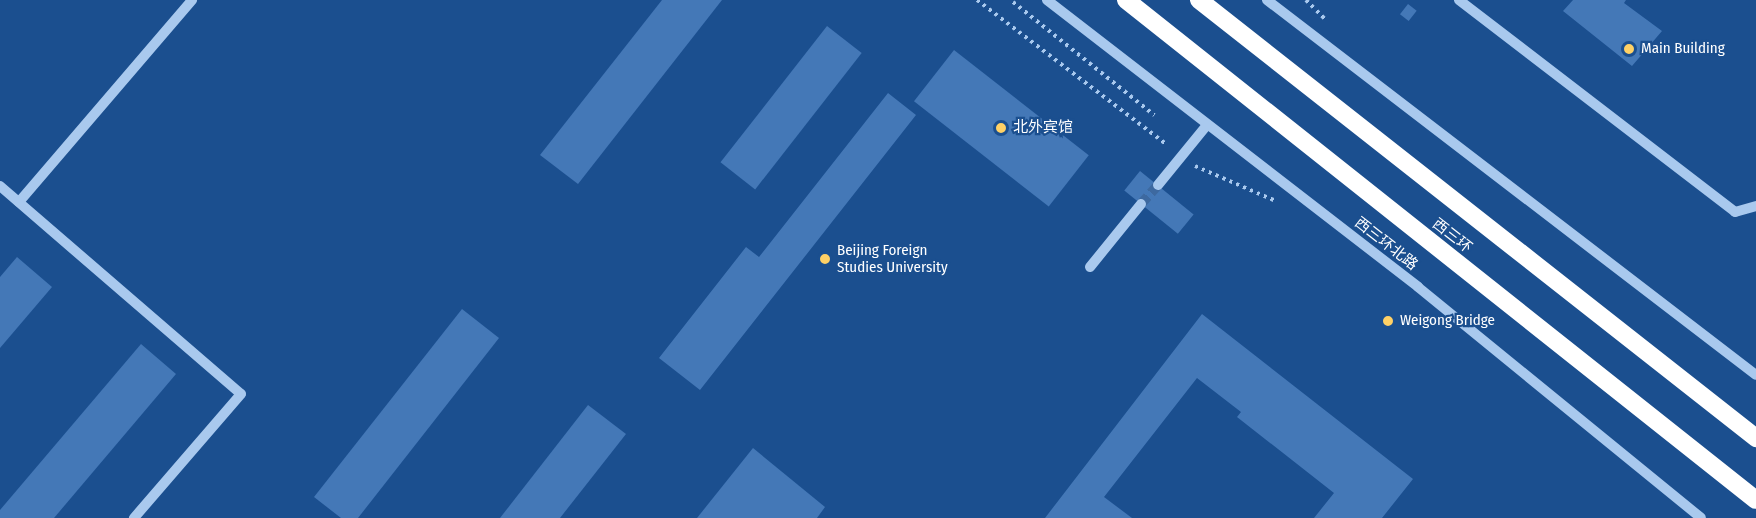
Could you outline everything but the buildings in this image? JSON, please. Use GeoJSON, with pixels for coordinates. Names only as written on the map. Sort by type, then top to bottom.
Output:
{"type":"FeatureCollection","features":[{"type":"Feature","properties":{"kind":"highway","name":"西三环"},"geometry":{"type":"LineString","coordinates":[[1126,0],[1756,500]]}},
{"type":"Feature","properties":{"kind":"highway","name":"西三环"},"geometry":{"type":"LineString","coordinates":[[1198,0],[1756,438]]}},
{"type":"Feature","properties":{"kind":"street"},"geometry":{"type":"LineString","coordinates":[[19,202],[192,0]]}},
{"type":"Feature","properties":{"kind":"street","name":"西三环北路"},"geometry":{"type":"LineString","coordinates":[[1047,0],[1418,287],[1701,518]]}},
{"type":"Feature","properties":{"kind":"street"},"geometry":{"type":"LineString","coordinates":[[1266,0],[1756,375]]}},
{"type":"Feature","properties":{"kind":"street"},"geometry":{"type":"LineString","coordinates":[[1459,0],[1736,212],[1756,206]]}},
{"type":"Feature","properties":{"kind":"street"},"geometry":{"type":"LineString","coordinates":[[1158,185],[1207,125]]}},
{"type":"Feature","properties":{"kind":"street"},"geometry":{"type":"LineString","coordinates":[[0,186],[241,394],[134,518]]}},
{"type":"Feature","properties":{"kind":"street"},"geometry":{"type":"LineString","coordinates":[[1090,267],[1141,204]]}},
{"type":"Feature","properties":{"kind":"path"},"geometry":{"type":"LineString","coordinates":[[977,0],[1203,173],[1281,203]]}},
{"type":"Feature","properties":{"kind":"path"},"geometry":{"type":"LineString","coordinates":[[1013,2],[1154,115]]}},
{"type":"Feature","properties":{"kind":"tunnel"},"geometry":{"type":"LineString","coordinates":[[1141,204],[1158,185]]}},
{"type":"Feature","properties":{"kind":"place","name":"Main Building"},"geometry":{"type":"Point","coordinates":[1629,49]}},
{"type":"Feature","properties":{"kind":"place","name":"北外宾馆"},"geometry":{"type":"Point","coordinates":[1001,128]}},
{"type":"Feature","properties":{"kind":"place","name":"Beijing Foreign Studies University"},"geometry":{"type":"Point","coordinates":[825,259]}},
{"type":"Feature","properties":{"kind":"place","name":"Weigong Bridge"},"geometry":{"type":"Point","coordinates":[1388,321]}}]}
